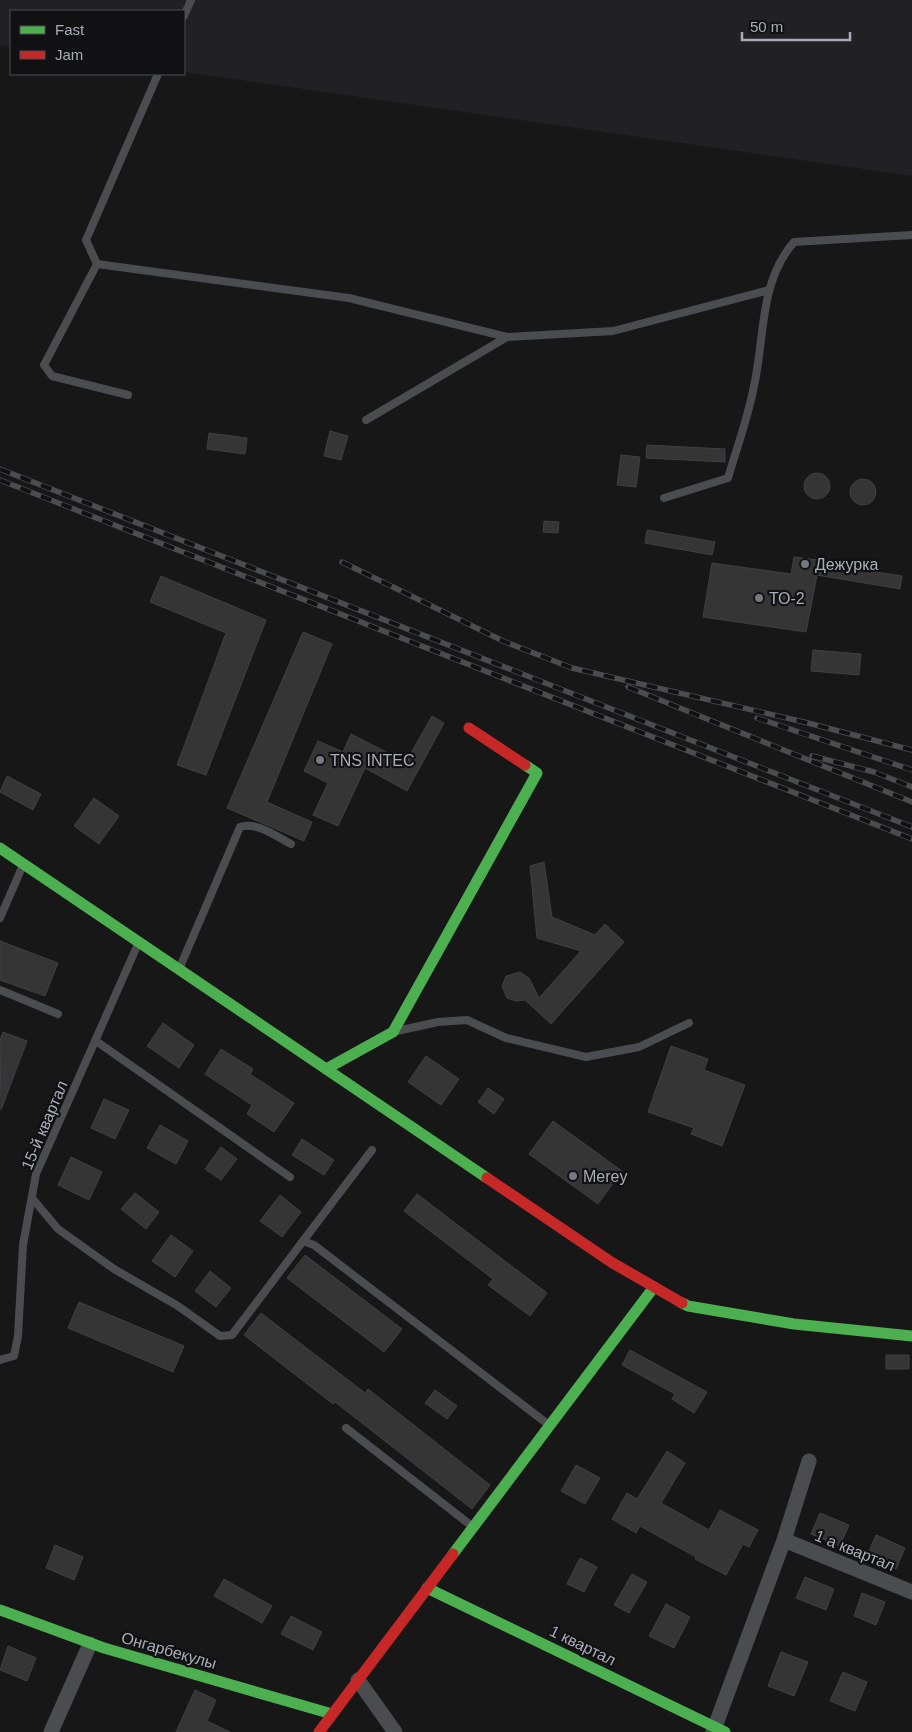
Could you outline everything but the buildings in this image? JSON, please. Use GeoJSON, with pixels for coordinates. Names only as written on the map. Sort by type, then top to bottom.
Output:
{"type":"FeatureCollection","features":[{"type":"Feature","properties":{"kind":"street"},"geometry":{"type":"LineString","coordinates":[[326,1069],[393,1032],[536,773],[469,728]]}},
{"type":"Feature","properties":{"kind":"street"},"geometry":{"type":"LineString","coordinates":[[0,848],[611,1262],[688,1306],[794,1324],[912,1336]]}},
{"type":"Feature","properties":{"kind":"street"},"geometry":{"type":"LineString","coordinates":[[319,1732],[654,1287]]}},
{"type":"Feature","properties":{"kind":"street"},"geometry":{"type":"LineString","coordinates":[[718,1730],[784,1540],[809,1461]]}},
{"type":"Feature","properties":{"kind":"street","name":"1 а квартал"},"geometry":{"type":"LineString","coordinates":[[784,1540],[912,1592]]}},
{"type":"Feature","properties":{"kind":"street","name":"1 квартал"},"geometry":{"type":"LineString","coordinates":[[427,1588],[718,1730]]}},
{"type":"Feature","properties":{"kind":"street","name":"Онгарбекулы"},"geometry":{"type":"LineString","coordinates":[[0,1610],[90,1644],[332,1714]]}},
{"type":"Feature","properties":{"kind":"street"},"geometry":{"type":"LineString","coordinates":[[51,1732],[90,1644]]}},
{"type":"Feature","properties":{"kind":"street"},"geometry":{"type":"LineString","coordinates":[[358,1680],[395,1732]]}},
{"type":"Feature","properties":{"kind":"lane"},"geometry":{"type":"LineString","coordinates":[[185,13],[190,0]]}},
{"type":"Feature","properties":{"kind":"lane"},"geometry":{"type":"LineString","coordinates":[[97,264],[86,240],[158,75]]}},
{"type":"Feature","properties":{"kind":"lane"},"geometry":{"type":"LineString","coordinates":[[664,498],[728,478],[748,415],[769,290],[780,257],[794,242],[912,235]]}},
{"type":"Feature","properties":{"kind":"lane"},"geometry":{"type":"LineString","coordinates":[[97,264],[349,298],[507,337],[613,331],[769,290]]}},
{"type":"Feature","properties":{"kind":"lane"},"geometry":{"type":"LineString","coordinates":[[97,264],[44,365],[52,376],[128,395]]}},
{"type":"Feature","properties":{"kind":"lane"},"geometry":{"type":"LineString","coordinates":[[366,420],[507,337]]}},
{"type":"Feature","properties":{"kind":"lane"},"geometry":{"type":"LineString","coordinates":[[179,969],[240,827],[246,824],[255,826],[291,844]]}},
{"type":"Feature","properties":{"kind":"lane"},"geometry":{"type":"LineString","coordinates":[[0,918],[24,864]]}},
{"type":"Feature","properties":{"kind":"lane","name":"15-й квартал"},"geometry":{"type":"LineString","coordinates":[[0,1360],[14,1356],[18,1336],[23,1245],[36,1174],[139,942]]}},
{"type":"Feature","properties":{"kind":"lane"},"geometry":{"type":"LineString","coordinates":[[0,990],[58,1014]]}},
{"type":"Feature","properties":{"kind":"lane"},"geometry":{"type":"LineString","coordinates":[[393,1032],[438,1022],[466,1020],[506,1038],[586,1058],[639,1047],[689,1024]]}},
{"type":"Feature","properties":{"kind":"lane"},"geometry":{"type":"LineString","coordinates":[[96,1040],[290,1176]]}},
{"type":"Feature","properties":{"kind":"lane"},"geometry":{"type":"LineString","coordinates":[[32,1198],[58,1229],[114,1269],[178,1306],[220,1336],[232,1335],[372,1150]]}},
{"type":"Feature","properties":{"kind":"lane"},"geometry":{"type":"LineString","coordinates":[[303,1241],[314,1245],[550,1425]]}},
{"type":"Feature","properties":{"kind":"lane"},"geometry":{"type":"LineString","coordinates":[[346,1428],[473,1527]]}},
{"type":"Feature","properties":{"kind":"shaded area"},"geometry":{"type":"Polygon","coordinates":[[[0,0],[912,0],[912,176],[185,72],[185,10],[10,10],[10,47],[0,45],[0,0]]]}},
{"type":"Feature","properties":{"kind":"railway"},"geometry":{"type":"LineString","coordinates":[[0,469],[912,827]]}},
{"type":"Feature","properties":{"kind":"railway"},"geometry":{"type":"LineString","coordinates":[[0,480],[912,839]]}},
{"type":"Feature","properties":{"kind":"railway"},"geometry":{"type":"LineString","coordinates":[[342,562],[503,641],[572,668],[808,723],[912,750]]}},
{"type":"Feature","properties":{"kind":"railway"},"geometry":{"type":"LineString","coordinates":[[628,687],[912,802]]}},
{"type":"Feature","properties":{"kind":"railway"},"geometry":{"type":"LineString","coordinates":[[757,718],[912,770]]}},
{"type":"Feature","properties":{"kind":"railway"},"geometry":{"type":"LineString","coordinates":[[812,756],[874,772],[912,787]]}},
{"type":"Feature","properties":{"kind":"traffic: fast"},"geometry":{"type":"LineString","coordinates":[[326,1069],[393,1032],[537,773],[525,765]]}},
{"type":"Feature","properties":{"kind":"traffic: fast"},"geometry":{"type":"LineString","coordinates":[[0,848],[487,1178]]}},
{"type":"Feature","properties":{"kind":"traffic: fast"},"geometry":{"type":"LineString","coordinates":[[453,1554],[654,1287]]}},
{"type":"Feature","properties":{"kind":"traffic: fast"},"geometry":{"type":"LineString","coordinates":[[682,1303],[688,1306],[794,1324],[912,1336]]}},
{"type":"Feature","properties":{"kind":"traffic: fast"},"geometry":{"type":"LineString","coordinates":[[427,1588],[725,1732]]}},
{"type":"Feature","properties":{"kind":"traffic: fast"},"geometry":{"type":"LineString","coordinates":[[0,1610],[104,1648],[332,1714]]}},
{"type":"Feature","properties":{"kind":"traffic: jam"},"geometry":{"type":"LineString","coordinates":[[469,728],[525,765]]}},
{"type":"Feature","properties":{"kind":"traffic: jam"},"geometry":{"type":"LineString","coordinates":[[487,1178],[611,1262],[682,1303]]}},
{"type":"Feature","properties":{"kind":"traffic: jam"},"geometry":{"type":"LineString","coordinates":[[319,1732],[453,1554]]}},
{"type":"Feature","properties":{"kind":"place","name":"Дежурка"},"geometry":{"type":"Point","coordinates":[805,564]}},
{"type":"Feature","properties":{"kind":"place","name":"ТО-2"},"geometry":{"type":"Point","coordinates":[759,598]}},
{"type":"Feature","properties":{"kind":"place","name":"TNS INTEC"},"geometry":{"type":"Point","coordinates":[320,760]}},
{"type":"Feature","properties":{"kind":"place","name":"Merey"},"geometry":{"type":"Point","coordinates":[573,1176]}}]}
